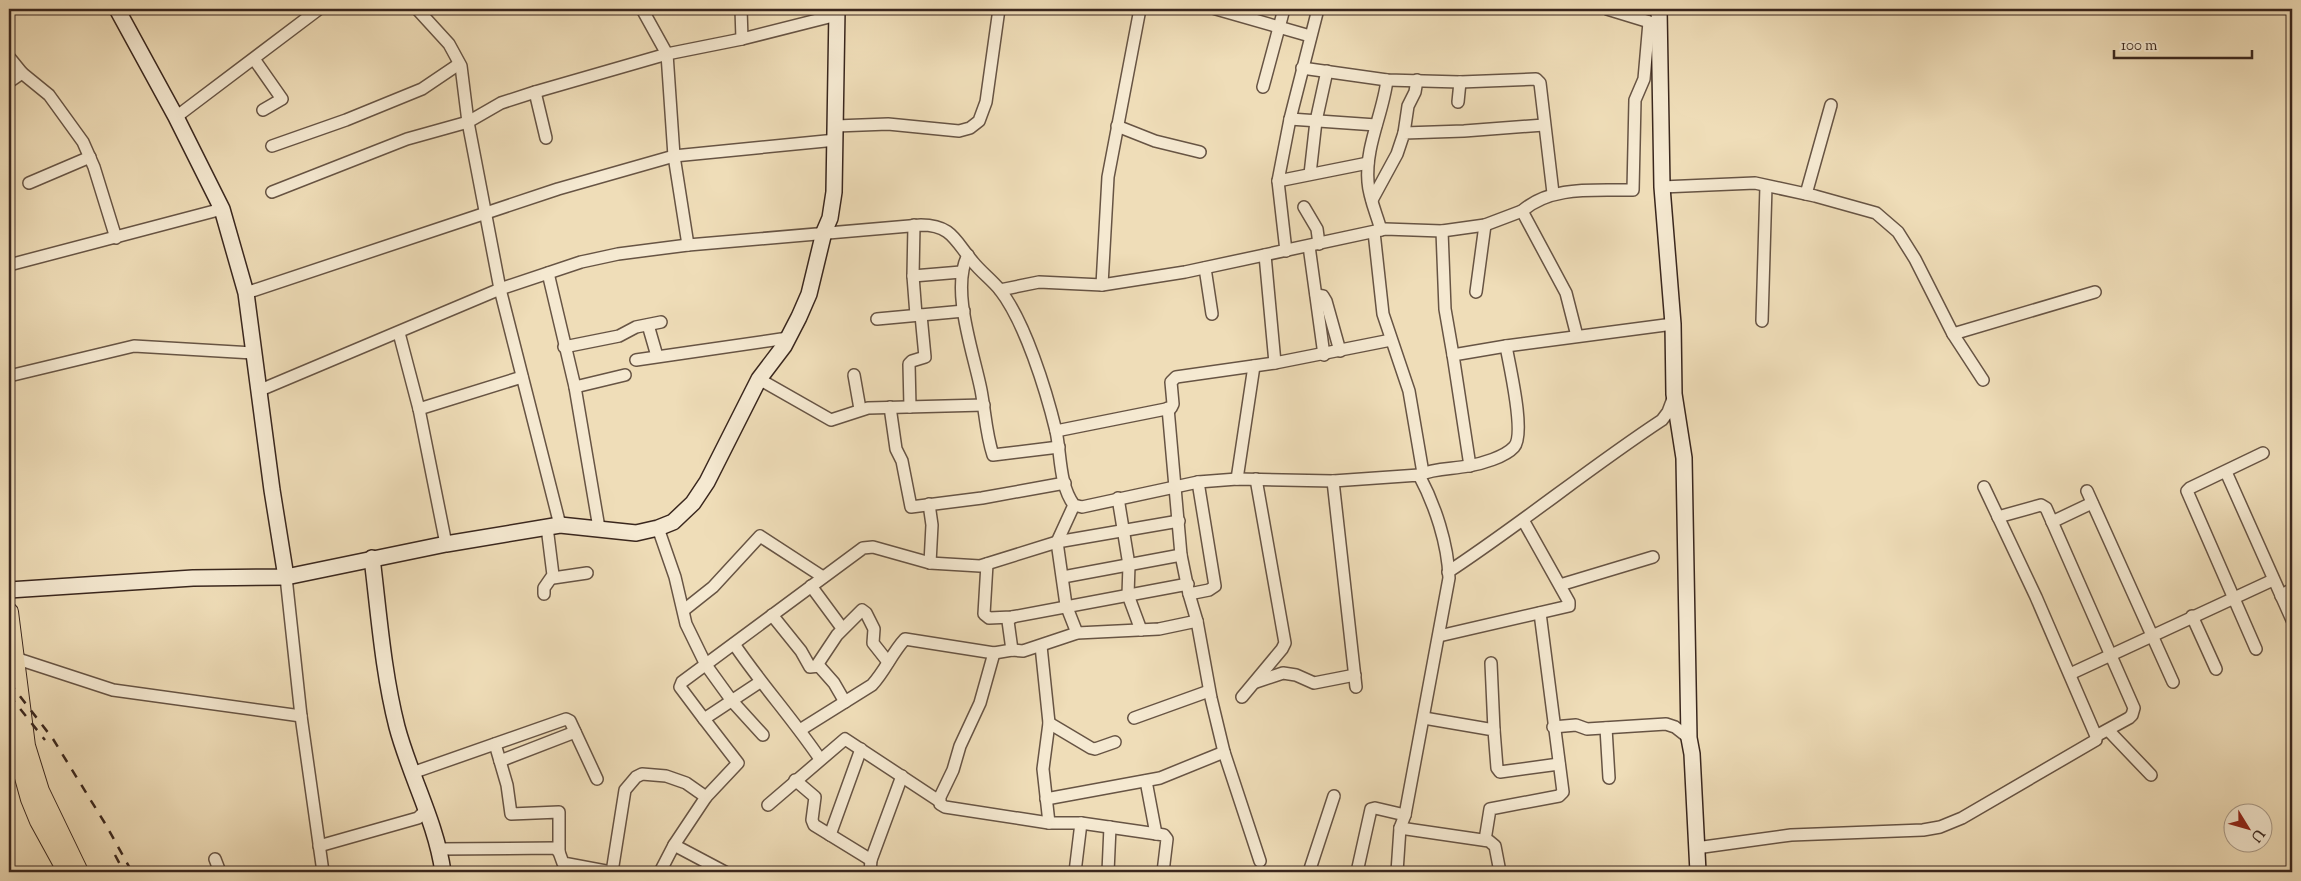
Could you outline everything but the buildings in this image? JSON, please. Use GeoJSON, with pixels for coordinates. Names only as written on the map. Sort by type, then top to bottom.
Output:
{"type":"FeatureCollection","features":[{"type":"Feature","properties":{"kind":"main road"},"geometry":{"type":"LineString","coordinates":[[9,612],[20,714],[33,771],[40,791],[80,872]]}},
{"type":"Feature","properties":{"kind":"main road"},"geometry":{"type":"LineString","coordinates":[[10,730],[30,799],[39,821],[67,872]]}},
{"type":"Feature","properties":{"kind":"street"},"geometry":{"type":"LineString","coordinates":[[117,9],[176,117],[222,209],[246,293],[258,391],[286,577],[301,716],[323,872]]}},
{"type":"Feature","properties":{"kind":"street"},"geometry":{"type":"LineString","coordinates":[[176,117],[319,9]]}},
{"type":"Feature","properties":{"kind":"street"},"geometry":{"type":"LineString","coordinates":[[417,9],[449,44],[460,64],[468,122],[487,213],[500,290],[522,377],[554,526],[553,578]]}},
{"type":"Feature","properties":{"kind":"street"},"geometry":{"type":"LineString","coordinates":[[642,9],[667,54],[674,156],[688,245]]}},
{"type":"Feature","properties":{"kind":"street"},"geometry":{"type":"LineString","coordinates":[[741,9],[742,39]]}},
{"type":"Feature","properties":{"kind":"street"},"geometry":{"type":"LineString","coordinates":[[246,293],[558,189],[674,156],[836,133],[883,124],[959,131],[970,128],[978,121],[986,102],[998,9]]}},
{"type":"Feature","properties":{"kind":"street"},"geometry":{"type":"LineString","coordinates":[[1102,285],[1108,177],[1135,9]]}},
{"type":"Feature","properties":{"kind":"street"},"geometry":{"type":"LineString","coordinates":[[1216,9],[1310,36]]}},
{"type":"Feature","properties":{"kind":"street"},"geometry":{"type":"LineString","coordinates":[[1263,87],[1284,9]]}},
{"type":"Feature","properties":{"kind":"street"},"geometry":{"type":"LineString","coordinates":[[1286,251],[1278,182],[1290,119],[1318,9]]}},
{"type":"Feature","properties":{"kind":"street"},"geometry":{"type":"LineString","coordinates":[[1607,9],[1654,24]]}},
{"type":"Feature","properties":{"kind":"street"},"geometry":{"type":"LineString","coordinates":[[1000,290],[1039,282],[1102,285],[1205,268],[1378,231],[1442,231],[1485,225],[1522,211],[1533,202],[1553,193],[1633,190],[1635,100],[1644,79],[1658,9]]}},
{"type":"Feature","properties":{"kind":"street"},"geometry":{"type":"LineString","coordinates":[[9,590],[193,578],[286,577],[366,562],[372,558],[554,526],[599,528],[636,533],[658,528],[682,515],[707,482],[759,379],[788,338],[809,294],[824,232],[830,218],[834,192],[837,12],[742,39],[667,54],[535,92],[501,103],[468,122],[407,140],[272,192]]}},
{"type":"Feature","properties":{"kind":"street"},"geometry":{"type":"LineString","coordinates":[[1654,24],[1662,187],[1673,324],[1674,394],[1684,458],[1689,738],[1692,754],[1698,872]]}},
{"type":"Feature","properties":{"kind":"street"},"geometry":{"type":"LineString","coordinates":[[9,57],[22,73],[49,95],[83,142],[90,157],[116,238]]}},
{"type":"Feature","properties":{"kind":"street"},"geometry":{"type":"LineString","coordinates":[[254,59],[282,99],[263,110]]}},
{"type":"Feature","properties":{"kind":"street"},"geometry":{"type":"LineString","coordinates":[[272,146],[346,120],[422,89],[460,64]]}},
{"type":"Feature","properties":{"kind":"street"},"geometry":{"type":"LineString","coordinates":[[1302,68],[1387,80],[1460,82],[1534,78],[1540,83],[1553,193]]}},
{"type":"Feature","properties":{"kind":"street"},"geometry":{"type":"LineString","coordinates":[[1310,174],[1316,120],[1326,71]]}},
{"type":"Feature","properties":{"kind":"street"},"geometry":{"type":"LineString","coordinates":[[9,82],[22,73]]}},
{"type":"Feature","properties":{"kind":"street"},"geometry":{"type":"LineString","coordinates":[[1387,80],[1368,163],[1368,181],[1378,231],[1382,308],[1408,391],[1421,474],[1443,540],[1448,572],[1439,636],[1424,718],[1405,815],[1400,828],[1397,872]]}},
{"type":"Feature","properties":{"kind":"street"},"geometry":{"type":"LineString","coordinates":[[1372,200],[1397,154],[1404,133],[1408,106],[1415,92],[1417,80]]}},
{"type":"Feature","properties":{"kind":"street"},"geometry":{"type":"LineString","coordinates":[[1458,102],[1460,82]]}},
{"type":"Feature","properties":{"kind":"street"},"geometry":{"type":"LineString","coordinates":[[535,92],[546,138]]}},
{"type":"Feature","properties":{"kind":"street"},"geometry":{"type":"LineString","coordinates":[[1806,194],[1831,105]]}},
{"type":"Feature","properties":{"kind":"street"},"geometry":{"type":"LineString","coordinates":[[1290,119],[1376,125]]}},
{"type":"Feature","properties":{"kind":"street"},"geometry":{"type":"LineString","coordinates":[[1404,133],[1544,125]]}},
{"type":"Feature","properties":{"kind":"street"},"geometry":{"type":"LineString","coordinates":[[1117,126],[1155,141],[1200,152]]}},
{"type":"Feature","properties":{"kind":"street"},"geometry":{"type":"LineString","coordinates":[[29,183],[90,157]]}},
{"type":"Feature","properties":{"kind":"street"},"geometry":{"type":"LineString","coordinates":[[1278,182],[1368,163]]}},
{"type":"Feature","properties":{"kind":"street"},"geometry":{"type":"LineString","coordinates":[[1662,187],[1755,183],[1865,208],[1876,213],[1898,232],[1915,259],[1953,334],[1983,380]]}},
{"type":"Feature","properties":{"kind":"street"},"geometry":{"type":"LineString","coordinates":[[1762,321],[1766,186]]}},
{"type":"Feature","properties":{"kind":"street"},"geometry":{"type":"LineString","coordinates":[[1304,207],[1317,229],[1314,245],[1316,295],[1324,355]]}},
{"type":"Feature","properties":{"kind":"street"},"geometry":{"type":"LineString","coordinates":[[9,265],[222,209]]}},
{"type":"Feature","properties":{"kind":"street"},"geometry":{"type":"LineString","coordinates":[[1522,211],[1566,292],[1577,336]]}},
{"type":"Feature","properties":{"kind":"street"},"geometry":{"type":"LineString","coordinates":[[910,407],[909,364],[912,361],[925,358],[914,276],[914,225]]}},
{"type":"Feature","properties":{"kind":"street"},"geometry":{"type":"LineString","coordinates":[[258,391],[500,290],[581,262],[618,254],[688,245],[824,232],[934,225],[950,232],[1000,290],[1025,334],[1056,431],[1065,483],[1074,504],[1082,507],[1198,482],[1256,478],[1333,481],[1421,474],[1470,466],[1503,454],[1514,447],[1518,440],[1518,415],[1506,346]]}},
{"type":"Feature","properties":{"kind":"street"},"geometry":{"type":"LineString","coordinates":[[1476,292],[1485,225]]}},
{"type":"Feature","properties":{"kind":"street"},"geometry":{"type":"LineString","coordinates":[[1442,231],[1445,309],[1470,466]]}},
{"type":"Feature","properties":{"kind":"street"},"geometry":{"type":"LineString","coordinates":[[968,255],[961,272],[964,311],[992,452],[994,456],[1059,446]]}},
{"type":"Feature","properties":{"kind":"street"},"geometry":{"type":"LineString","coordinates":[[1265,255],[1275,363]]}},
{"type":"Feature","properties":{"kind":"street"},"geometry":{"type":"LineString","coordinates":[[1205,268],[1212,314]]}},
{"type":"Feature","properties":{"kind":"street"},"geometry":{"type":"LineString","coordinates":[[914,276],[961,272]]}},
{"type":"Feature","properties":{"kind":"street"},"geometry":{"type":"LineString","coordinates":[[548,273],[575,387],[599,528]]}},
{"type":"Feature","properties":{"kind":"street"},"geometry":{"type":"LineString","coordinates":[[1953,334],[2095,292]]}},
{"type":"Feature","properties":{"kind":"street"},"geometry":{"type":"LineString","coordinates":[[1316,295],[1323,296],[1326,301],[1340,351]]}},
{"type":"Feature","properties":{"kind":"street"},"geometry":{"type":"LineString","coordinates":[[877,319],[964,311]]}},
{"type":"Feature","properties":{"kind":"street"},"geometry":{"type":"LineString","coordinates":[[564,347],[619,336],[636,327],[661,322]]}},
{"type":"Feature","properties":{"kind":"street"},"geometry":{"type":"LineString","coordinates":[[1454,356],[1506,346],[1673,324]]}},
{"type":"Feature","properties":{"kind":"street"},"geometry":{"type":"LineString","coordinates":[[648,325],[657,356]]}},
{"type":"Feature","properties":{"kind":"street"},"geometry":{"type":"LineString","coordinates":[[399,333],[419,409],[446,544]]}},
{"type":"Feature","properties":{"kind":"street"},"geometry":{"type":"LineString","coordinates":[[636,360],[788,338]]}},
{"type":"Feature","properties":{"kind":"street"},"geometry":{"type":"LineString","coordinates":[[1056,431],[1168,408],[1173,404],[1172,382],[1176,377],[1324,355],[1391,340]]}},
{"type":"Feature","properties":{"kind":"street"},"geometry":{"type":"LineString","coordinates":[[9,376],[134,346],[253,353]]}},
{"type":"Feature","properties":{"kind":"street"},"geometry":{"type":"LineString","coordinates":[[1237,479],[1254,366]]}},
{"type":"Feature","properties":{"kind":"street"},"geometry":{"type":"LineString","coordinates":[[575,387],[625,375]]}},
{"type":"Feature","properties":{"kind":"street"},"geometry":{"type":"LineString","coordinates":[[854,375],[860,409]]}},
{"type":"Feature","properties":{"kind":"street"},"geometry":{"type":"LineString","coordinates":[[419,409],[522,377]]}},
{"type":"Feature","properties":{"kind":"street"},"geometry":{"type":"LineString","coordinates":[[759,379],[826,419],[834,420],[860,409],[984,405]]}},
{"type":"Feature","properties":{"kind":"street"},"geometry":{"type":"LineString","coordinates":[[1448,572],[1523,520],[1601,460],[1662,420],[1668,412],[1674,394]]}},
{"type":"Feature","properties":{"kind":"street"},"geometry":{"type":"LineString","coordinates":[[890,407],[896,449],[902,461],[910,506],[982,498],[1065,483]]}},
{"type":"Feature","properties":{"kind":"street"},"geometry":{"type":"LineString","coordinates":[[1168,408],[1181,555],[1197,621],[1209,691],[1224,752],[1260,861]]}},
{"type":"Feature","properties":{"kind":"street"},"geometry":{"type":"LineString","coordinates":[[2256,649],[2187,494],[2190,488],[2263,453]]}},
{"type":"Feature","properties":{"kind":"street"},"geometry":{"type":"LineString","coordinates":[[2226,472],[2292,620]]}},
{"type":"Feature","properties":{"kind":"street"},"geometry":{"type":"LineString","coordinates":[[1242,697],[1282,649],[1285,639],[1256,478]]}},
{"type":"Feature","properties":{"kind":"street"},"geometry":{"type":"LineString","coordinates":[[1333,481],[1356,688]]}},
{"type":"Feature","properties":{"kind":"street"},"geometry":{"type":"LineString","coordinates":[[987,564],[984,615],[989,618],[1012,617],[1128,595],[1188,589],[1209,590],[1215,586],[1198,482]]}},
{"type":"Feature","properties":{"kind":"street"},"geometry":{"type":"LineString","coordinates":[[1984,487],[2070,674],[2096,736]]}},
{"type":"Feature","properties":{"kind":"street"},"geometry":{"type":"LineString","coordinates":[[2087,491],[2173,682]]}},
{"type":"Feature","properties":{"kind":"street"},"geometry":{"type":"LineString","coordinates":[[1118,498],[1129,565],[1128,595],[1141,630]]}},
{"type":"Feature","properties":{"kind":"street"},"geometry":{"type":"LineString","coordinates":[[2052,522],[2092,502]]}},
{"type":"Feature","properties":{"kind":"street"},"geometry":{"type":"LineString","coordinates":[[929,504],[932,525],[930,563]]}},
{"type":"Feature","properties":{"kind":"street"},"geometry":{"type":"LineString","coordinates":[[1074,504],[1057,542],[1066,606],[1076,633]]}},
{"type":"Feature","properties":{"kind":"street"},"geometry":{"type":"LineString","coordinates":[[1696,848],[1791,835],[1923,830],[1940,827],[1962,818],[2093,744],[2096,736],[2129,718],[2134,711],[2046,508],[2041,505],[1998,517]]}},
{"type":"Feature","properties":{"kind":"street"},"geometry":{"type":"LineString","coordinates":[[1439,636],[1569,606],[1569,602],[1560,585],[1523,520]]}},
{"type":"Feature","properties":{"kind":"street"},"geometry":{"type":"LineString","coordinates":[[660,872],[674,845],[706,797],[738,764],[680,687],[682,682],[863,548],[869,546],[930,563],[973,566],[987,564],[1057,542],[1179,521]]}},
{"type":"Feature","properties":{"kind":"street"},"geometry":{"type":"LineString","coordinates":[[658,528],[690,635],[706,665],[732,701],[763,735]]}},
{"type":"Feature","properties":{"kind":"street"},"geometry":{"type":"LineString","coordinates":[[684,610],[718,582],[760,536],[823,578]]}},
{"type":"Feature","properties":{"kind":"street"},"geometry":{"type":"LineString","coordinates":[[1063,577],[1181,555]]}},
{"type":"Feature","properties":{"kind":"street"},"geometry":{"type":"LineString","coordinates":[[1560,585],[1653,557]]}},
{"type":"Feature","properties":{"kind":"street"},"geometry":{"type":"LineString","coordinates":[[372,558],[387,682],[398,729],[439,849],[444,872]]}},
{"type":"Feature","properties":{"kind":"street"},"geometry":{"type":"LineString","coordinates":[[544,594],[545,585],[553,578],[587,574]]}},
{"type":"Feature","properties":{"kind":"street"},"geometry":{"type":"LineString","coordinates":[[2070,674],[2233,597],[2274,580]]}},
{"type":"Feature","properties":{"kind":"street"},"geometry":{"type":"LineString","coordinates":[[811,586],[842,628]]}},
{"type":"Feature","properties":{"kind":"street"},"geometry":{"type":"LineString","coordinates":[[2281,596],[2292,588]]}},
{"type":"Feature","properties":{"kind":"street"},"geometry":{"type":"LineString","coordinates":[[772,615],[802,651],[810,667],[817,665],[842,628],[862,610],[874,628],[873,643],[888,662]]}},
{"type":"Feature","properties":{"kind":"street"},"geometry":{"type":"LineString","coordinates":[[1485,840],[1490,809],[1562,794],[1540,613]]}},
{"type":"Feature","properties":{"kind":"street"},"geometry":{"type":"LineString","coordinates":[[2192,616],[2216,669]]}},
{"type":"Feature","properties":{"kind":"street"},"geometry":{"type":"LineString","coordinates":[[1012,617],[1008,621],[1012,650]]}},
{"type":"Feature","properties":{"kind":"street"},"geometry":{"type":"LineString","coordinates":[[800,730],[872,685],[905,639],[994,654],[1012,650],[1023,652],[1076,633],[1159,629],[1197,621]]}},
{"type":"Feature","properties":{"kind":"street"},"geometry":{"type":"LineString","coordinates":[[734,644],[760,682],[800,730],[820,759]]}},
{"type":"Feature","properties":{"kind":"street"},"geometry":{"type":"LineString","coordinates":[[1041,646],[1049,723],[1043,769],[1049,823]]}},
{"type":"Feature","properties":{"kind":"street"},"geometry":{"type":"LineString","coordinates":[[939,802],[953,770],[960,746],[980,703],[994,654]]}},
{"type":"Feature","properties":{"kind":"street"},"geometry":{"type":"LineString","coordinates":[[15,658],[113,690],[301,716]]}},
{"type":"Feature","properties":{"kind":"street"},"geometry":{"type":"LineString","coordinates":[[1491,663],[1497,768],[1500,772],[1559,764]]}},
{"type":"Feature","properties":{"kind":"street"},"geometry":{"type":"LineString","coordinates":[[817,665],[834,683],[845,702]]}},
{"type":"Feature","properties":{"kind":"street"},"geometry":{"type":"LineString","coordinates":[[1255,682],[1283,673],[1296,675],[1314,682],[1355,675]]}},
{"type":"Feature","properties":{"kind":"street"},"geometry":{"type":"LineString","coordinates":[[704,718],[760,682]]}},
{"type":"Feature","properties":{"kind":"street"},"geometry":{"type":"LineString","coordinates":[[1134,718],[1209,691]]}},
{"type":"Feature","properties":{"kind":"street"},"geometry":{"type":"LineString","coordinates":[[1424,718],[1494,730]]}},
{"type":"Feature","properties":{"kind":"street"},"geometry":{"type":"LineString","coordinates":[[412,773],[564,719],[570,721],[597,779]]}},
{"type":"Feature","properties":{"kind":"street"},"geometry":{"type":"LineString","coordinates":[[1049,723],[1091,748],[1095,749],[1115,742]]}},
{"type":"Feature","properties":{"kind":"street"},"geometry":{"type":"LineString","coordinates":[[1553,727],[1572,725],[1587,730],[1666,724],[1675,727],[1689,738]]}},
{"type":"Feature","properties":{"kind":"street"},"geometry":{"type":"LineString","coordinates":[[1606,728],[1609,778]]}},
{"type":"Feature","properties":{"kind":"street"},"geometry":{"type":"LineString","coordinates":[[2108,730],[2151,775]]}},
{"type":"Feature","properties":{"kind":"street"},"geometry":{"type":"LineString","coordinates":[[500,761],[575,732]]}},
{"type":"Feature","properties":{"kind":"street"},"geometry":{"type":"LineString","coordinates":[[768,805],[795,780],[845,740],[902,776],[945,807],[1049,823],[1081,823],[1110,827],[1156,834],[1167,838],[1163,872]]}},
{"type":"Feature","properties":{"kind":"street"},"geometry":{"type":"LineString","coordinates":[[495,744],[507,785],[511,814],[559,812],[559,852],[562,862],[570,869],[611,872],[625,790],[636,777],[642,774],[666,776],[686,783],[706,797]]}},
{"type":"Feature","properties":{"kind":"street"},"geometry":{"type":"LineString","coordinates":[[830,835],[861,749]]}},
{"type":"Feature","properties":{"kind":"street"},"geometry":{"type":"LineString","coordinates":[[1046,799],[1146,781],[1168,775],[1224,752]]}},
{"type":"Feature","properties":{"kind":"street"},"geometry":{"type":"LineString","coordinates":[[870,872],[871,860],[902,776]]}},
{"type":"Feature","properties":{"kind":"street"},"geometry":{"type":"LineString","coordinates":[[795,780],[816,797],[813,823],[871,860]]}},
{"type":"Feature","properties":{"kind":"street"},"geometry":{"type":"LineString","coordinates":[[1146,781],[1156,834]]}},
{"type":"Feature","properties":{"kind":"street"},"geometry":{"type":"LineString","coordinates":[[1309,872],[1334,796]]}},
{"type":"Feature","properties":{"kind":"street"},"geometry":{"type":"LineString","coordinates":[[1357,872],[1370,809],[1405,815]]}},
{"type":"Feature","properties":{"kind":"street"},"geometry":{"type":"LineString","coordinates":[[319,846],[418,818],[426,811]]}},
{"type":"Feature","properties":{"kind":"street"},"geometry":{"type":"LineString","coordinates":[[1075,872],[1081,823]]}},
{"type":"Feature","properties":{"kind":"street"},"geometry":{"type":"LineString","coordinates":[[1108,872],[1110,827]]}},
{"type":"Feature","properties":{"kind":"street"},"geometry":{"type":"LineString","coordinates":[[1400,828],[1485,840],[1492,843],[1500,872]]}},
{"type":"Feature","properties":{"kind":"street"},"geometry":{"type":"LineString","coordinates":[[674,845],[725,872]]}},
{"type":"Feature","properties":{"kind":"street"},"geometry":{"type":"LineString","coordinates":[[439,849],[555,848],[559,852]]}},
{"type":"Feature","properties":{"kind":"street"},"geometry":{"type":"LineString","coordinates":[[215,859],[220,872]]}},
{"type":"Feature","properties":{"kind":"railway"},"geometry":{"type":"LineString","coordinates":[[9,682],[53,739],[106,825],[132,872]]}},
{"type":"Feature","properties":{"kind":"railway"},"geometry":{"type":"LineString","coordinates":[[9,695],[45,740]]}},
{"type":"Feature","properties":{"kind":"railway"},"geometry":{"type":"LineString","coordinates":[[115,855],[124,872]]}}]}
